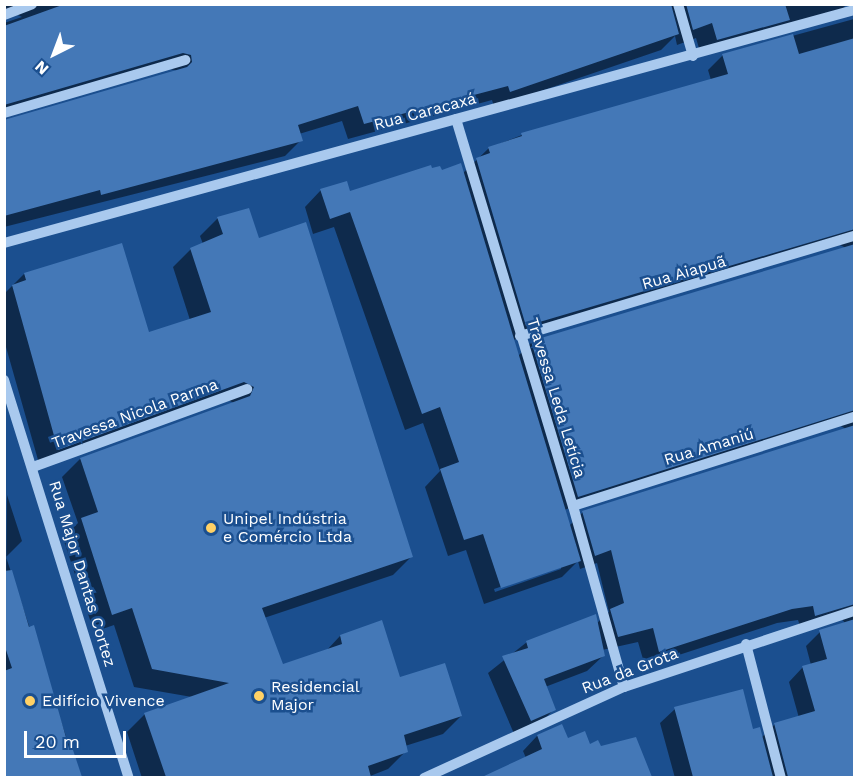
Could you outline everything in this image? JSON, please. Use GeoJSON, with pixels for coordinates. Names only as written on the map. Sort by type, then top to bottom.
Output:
{"type":"FeatureCollection","features":[{"type":"Feature","properties":{"kind":"street"},"geometry":{"type":"LineString","coordinates":[[4,15],[32,4]]}},
{"type":"Feature","properties":{"kind":"street"},"geometry":{"type":"LineString","coordinates":[[678,4],[693,56]]}},
{"type":"Feature","properties":{"kind":"street","name":"Rua Caracaxá"},"geometry":{"type":"LineString","coordinates":[[4,243],[855,10]]}},
{"type":"Feature","properties":{"kind":"street"},"geometry":{"type":"LineString","coordinates":[[4,113],[185,60]]}},
{"type":"Feature","properties":{"kind":"street","name":"Travessa Leda Letícia"},"geometry":{"type":"LineString","coordinates":[[456,119],[573,506],[624,687]]}},
{"type":"Feature","properties":{"kind":"street","name":"Rua Aiapuã"},"geometry":{"type":"LineString","coordinates":[[520,336],[855,236]]}},
{"type":"Feature","properties":{"kind":"street","name":"Rua Major Dantas Cortez"},"geometry":{"type":"LineString","coordinates":[[4,380],[129,777]]}},
{"type":"Feature","properties":{"kind":"street","name":"Travessa Nicola Parma"},"geometry":{"type":"LineString","coordinates":[[33,467],[247,388]]}},
{"type":"Feature","properties":{"kind":"street","name":"Rua Amaniú"},"geometry":{"type":"LineString","coordinates":[[573,506],[855,417]]}},
{"type":"Feature","properties":{"kind":"street","name":"Rua da Grota"},"geometry":{"type":"LineString","coordinates":[[424,777],[624,687],[746,644],[855,611]]}},
{"type":"Feature","properties":{"kind":"street"},"geometry":{"type":"LineString","coordinates":[[746,644],[782,777]]}},
{"type":"Feature","properties":{"kind":"building"},"geometry":{"type":"Polygon","coordinates":[[[65,4],[671,4],[679,34],[510,92],[508,86],[364,124],[358,106],[298,125],[303,141],[101,195],[100,190],[4,216],[4,120],[187,67],[192,62],[191,55],[183,53],[4,105],[4,26],[65,4]]]}},
{"type":"Feature","properties":{"kind":"building"},"geometry":{"type":"Polygon","coordinates":[[[686,4],[785,4],[790,20],[717,40],[712,23],[693,30],[686,4]]]}},
{"type":"Feature","properties":{"kind":"building"},"geometry":{"type":"Polygon","coordinates":[[[793,34],[799,54],[855,38],[855,229],[526,326],[476,158],[490,153],[488,147],[522,136],[521,133],[728,74],[722,54],[793,34]]]}},
{"type":"Feature","properties":{"kind":"building"},"geometry":{"type":"Polygon","coordinates":[[[461,163],[581,561],[501,588],[483,534],[464,540],[440,469],[459,462],[440,407],[422,414],[350,212],[330,219],[320,189],[347,181],[350,191],[431,165],[432,168],[440,166],[442,170],[461,163]]]}},
{"type":"Feature","properties":{"kind":"building"},"geometry":{"type":"Polygon","coordinates":[[[249,208],[259,238],[306,222],[413,557],[262,608],[283,664],[342,644],[340,635],[382,620],[400,677],[445,663],[462,716],[404,735],[408,752],[368,766],[371,777],[166,777],[144,713],[229,683],[152,669],[132,608],[112,615],[81,518],[98,512],[80,458],[250,396],[254,387],[244,382],[58,450],[12,285],[26,280],[24,273],[122,243],[149,332],[211,312],[190,248],[223,234],[217,217],[249,208]]]}},
{"type":"Feature","properties":{"kind":"building"},"geometry":{"type":"Polygon","coordinates":[[[855,244],[855,410],[578,497],[531,341],[855,244]]]}},
{"type":"Feature","properties":{"kind":"building"},"geometry":{"type":"Polygon","coordinates":[[[855,425],[855,604],[815,616],[813,606],[792,609],[659,652],[653,628],[618,637],[610,609],[624,603],[611,550],[595,556],[582,511],[855,425]]]}},
{"type":"Feature","properties":{"kind":"building"},"geometry":{"type":"Polygon","coordinates":[[[12,570],[29,627],[34,625],[69,748],[72,747],[82,777],[4,777],[4,671],[12,668],[4,644],[4,571],[12,570]]]}},
{"type":"Feature","properties":{"kind":"building"},"geometry":{"type":"Polygon","coordinates":[[[596,614],[605,656],[544,679],[556,710],[531,721],[502,656],[528,648],[526,641],[596,614]]]}},
{"type":"Feature","properties":{"kind":"building"},"geometry":{"type":"Polygon","coordinates":[[[855,619],[855,777],[788,777],[774,723],[815,711],[802,666],[827,659],[819,630],[855,619]]]}},
{"type":"Feature","properties":{"kind":"building"},"geometry":{"type":"Polygon","coordinates":[[[743,689],[753,729],[760,727],[773,777],[693,777],[674,707],[743,689]]]}},
{"type":"Feature","properties":{"kind":"building"},"geometry":{"type":"Polygon","coordinates":[[[562,724],[568,738],[585,731],[590,744],[598,740],[601,746],[636,737],[652,777],[482,777],[542,749],[537,735],[562,724]]]}},
{"type":"Feature","properties":{"kind":"place","name":"Unipel Indústria e Comércio Ltda"},"geometry":{"type":"Point","coordinates":[211,528]}},
{"type":"Feature","properties":{"kind":"place","name":"Residencial Major"},"geometry":{"type":"Point","coordinates":[259,696]}},
{"type":"Feature","properties":{"kind":"place","name":"Edifício Vivence"},"geometry":{"type":"Point","coordinates":[30,701]}}]}
